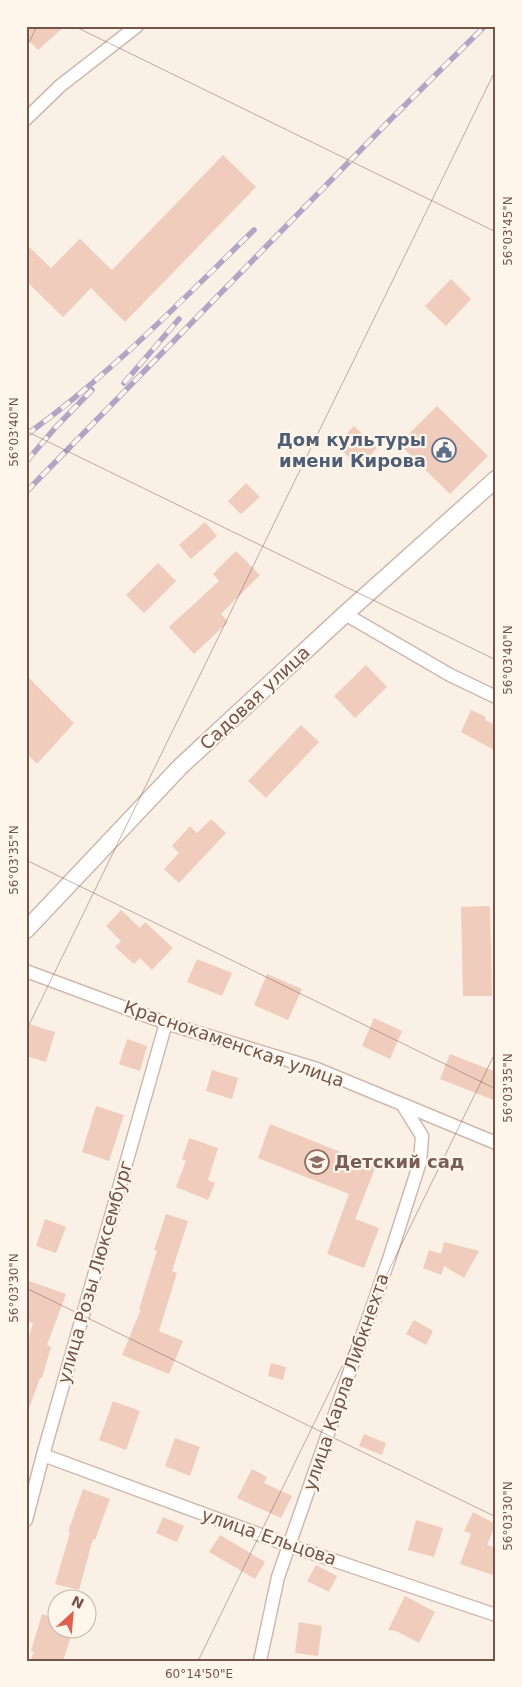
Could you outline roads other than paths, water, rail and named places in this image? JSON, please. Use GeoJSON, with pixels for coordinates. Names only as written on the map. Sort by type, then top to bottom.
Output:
{"type":"FeatureCollection","features":[{"type":"Feature","properties":{"kind":"street"},"geometry":{"type":"LineString","coordinates":[[26,119],[60,86],[137,26]]}},
{"type":"Feature","properties":{"kind":"street","name":"Садовая улица"},"geometry":{"type":"LineString","coordinates":[[26,930],[180,767],[345,614],[496,479]]}},
{"type":"Feature","properties":{"kind":"street"},"geometry":{"type":"LineString","coordinates":[[345,614],[450,675],[496,696]]}},
{"type":"Feature","properties":{"kind":"street","name":"Краснокаменская улица"},"geometry":{"type":"LineString","coordinates":[[26,971],[166,1024],[317,1069],[404,1107],[496,1143]]}},
{"type":"Feature","properties":{"kind":"street","name":"улица Розы Люксембург"},"geometry":{"type":"LineString","coordinates":[[26,1520],[166,1024]]}},
{"type":"Feature","properties":{"kind":"street","name":"улица Карла Либкнехта"},"geometry":{"type":"LineString","coordinates":[[260,1661],[278,1577],[288,1545],[390,1259],[420,1162],[422,1136],[404,1107]]}},
{"type":"Feature","properties":{"kind":"street","name":"улица Ельцова"},"geometry":{"type":"LineString","coordinates":[[43,1455],[288,1545],[496,1615]]}},
{"type":"Feature","properties":{"kind":"railway"},"geometry":{"type":"LineString","coordinates":[[26,492],[392,118],[485,26]]}},
{"type":"Feature","properties":{"kind":"railway"},"geometry":{"type":"LineString","coordinates":[[26,435],[57,412],[115,363],[172,311],[254,230]]}},
{"type":"Feature","properties":{"kind":"railway"},"geometry":{"type":"LineString","coordinates":[[124,383],[179,319]]}},
{"type":"Feature","properties":{"kind":"railway"},"geometry":{"type":"LineString","coordinates":[[26,462],[55,428],[92,390]]}},
{"type":"Feature","properties":{"kind":"place","name":"Дом культуры имени Кирова"},"geometry":{"type":"Point","coordinates":[444,450]}},
{"type":"Feature","properties":{"kind":"place","name":"Детский сад"},"geometry":{"type":"Point","coordinates":[317,1162]}}]}
